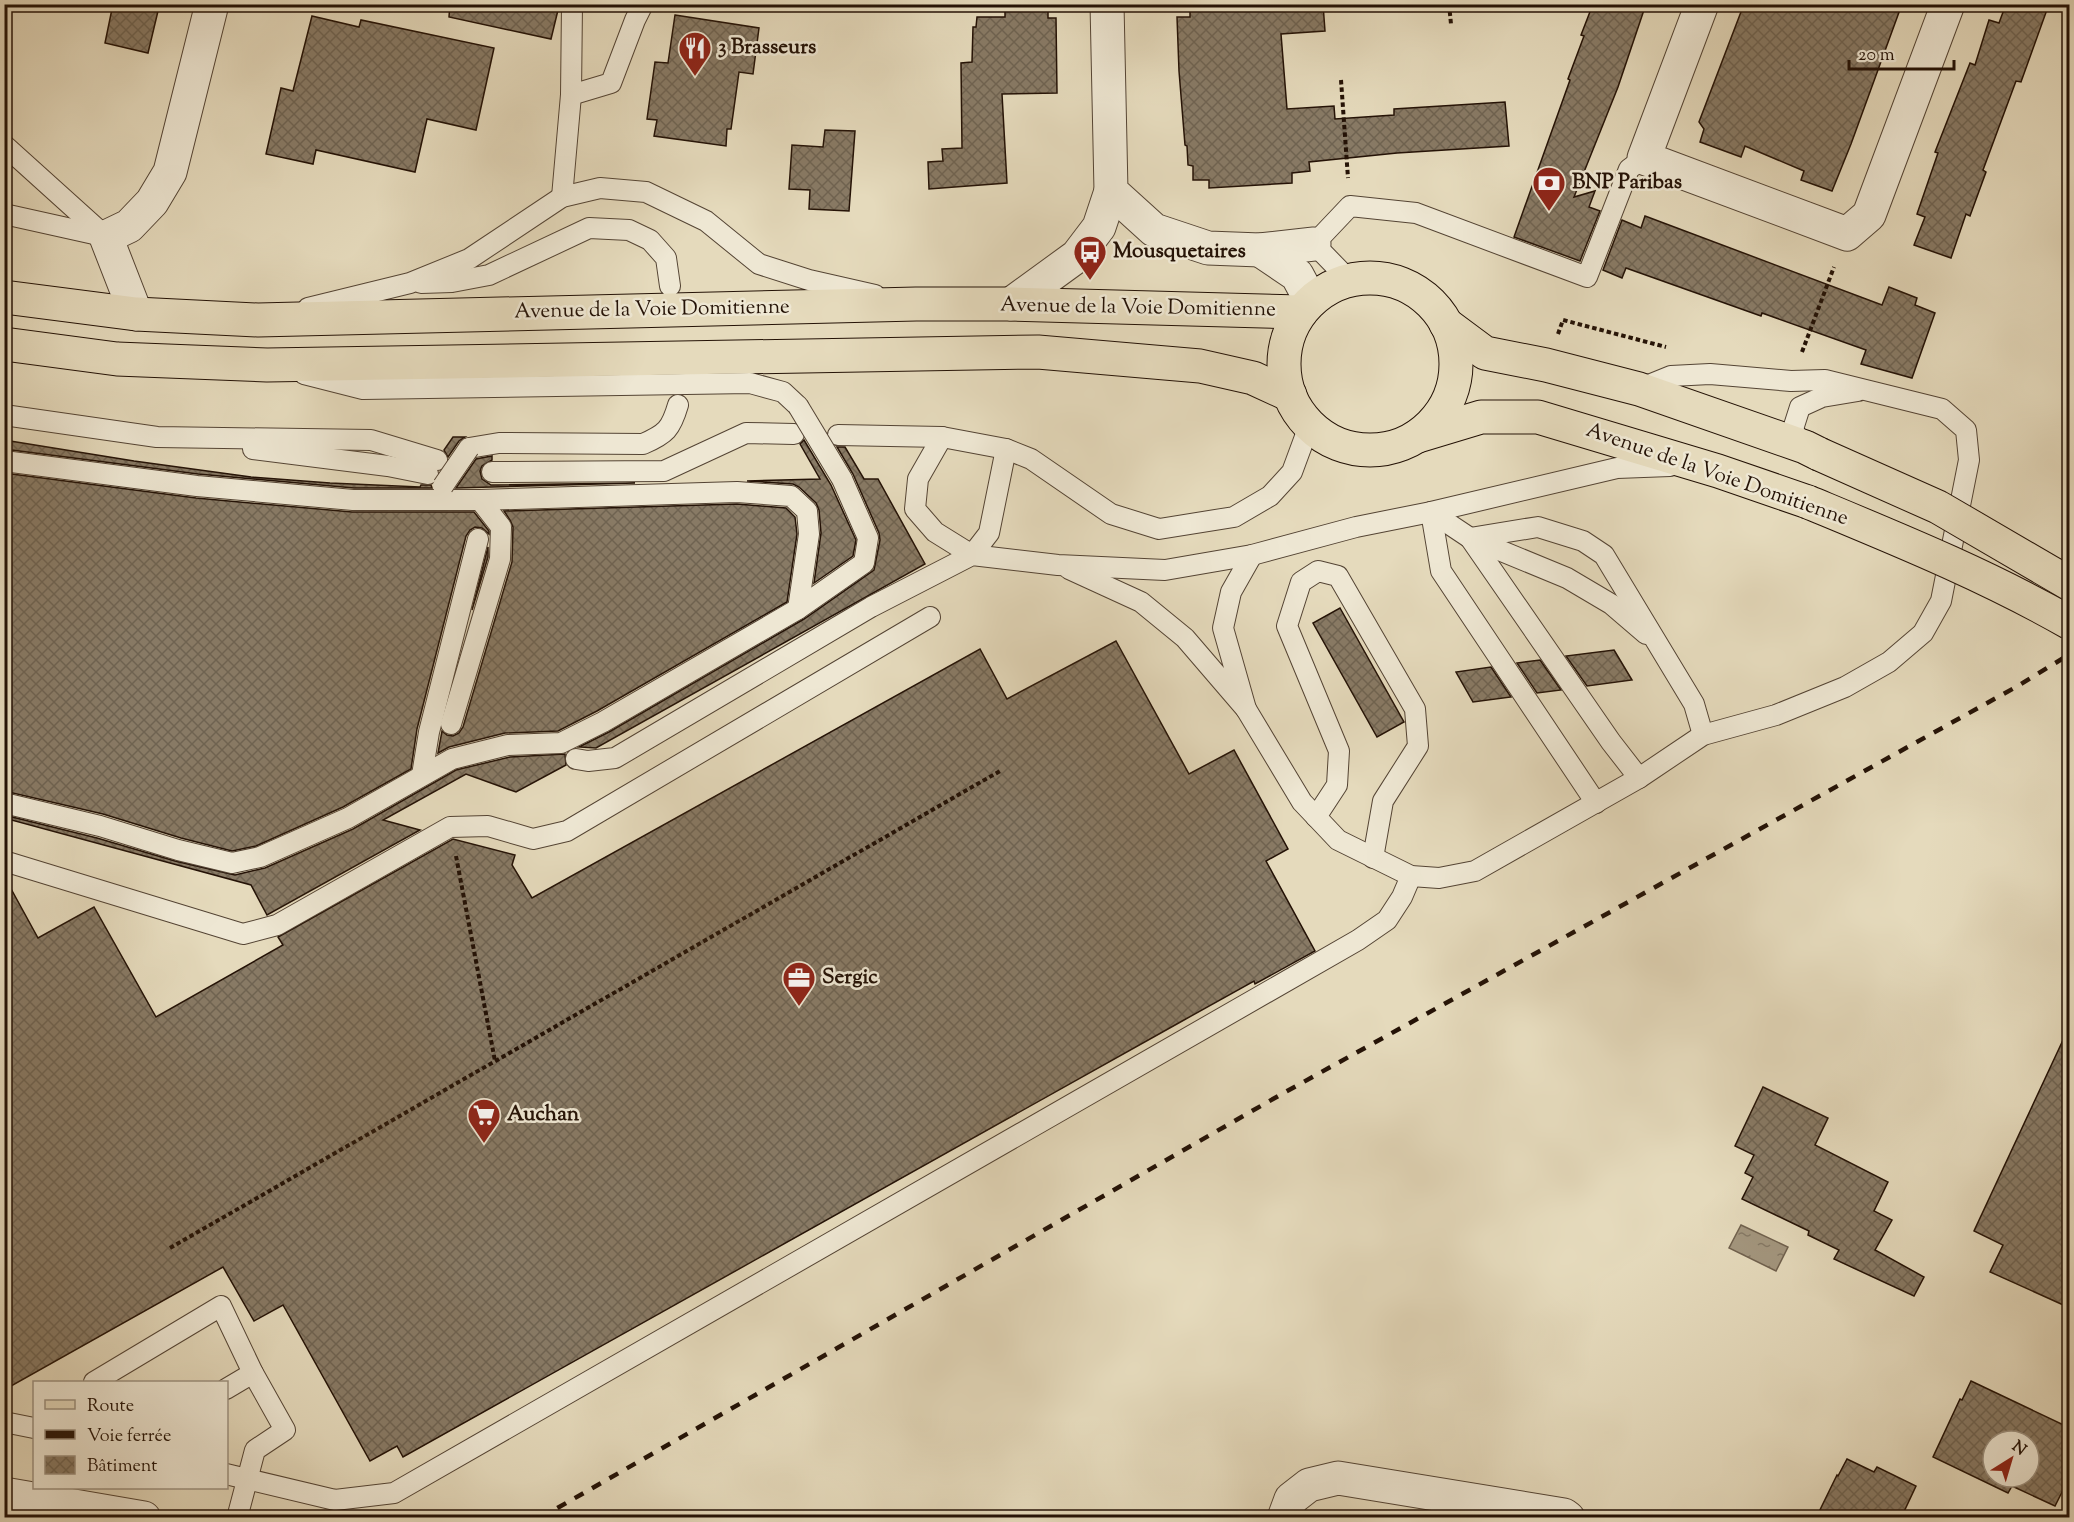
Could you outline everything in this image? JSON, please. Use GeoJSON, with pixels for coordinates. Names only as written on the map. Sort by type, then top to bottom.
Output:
{"type":"FeatureCollection","features":[{"type":"Feature","properties":{"kind":"main road"},"geometry":{"type":"LineString","coordinates":[[1387,279],[1405,285],[1422,295],[1446,324],[1454,348],[1456,373],[1449,397],[1436,418],[1418,436],[1391,447],[1362,450],[1334,442],[1310,426],[1298,412],[1284,374],[1284,352],[1290,330],[1306,306],[1323,292],[1349,280],[1387,279]]}},
{"type":"Feature","properties":{"kind":"main road","name":"Avenue de la Voie Domitienne"},"geometry":{"type":"LineString","coordinates":[[4,297],[136,314],[258,320],[916,304],[1306,306]]}},
{"type":"Feature","properties":{"kind":"main road"},"geometry":{"type":"LineString","coordinates":[[1446,324],[1485,352],[1639,389],[1812,450],[1938,507],[2070,584]]}},
{"type":"Feature","properties":{"kind":"main road"},"geometry":{"type":"LineString","coordinates":[[4,344],[117,359],[267,364],[1038,352],[1200,366],[1252,378],[1290,395]]}},
{"type":"Feature","properties":{"kind":"main road","name":"Avenue de la Voie Domitienne"},"geometry":{"type":"LineString","coordinates":[[1418,436],[1480,417],[1538,417],[1718,471],[1808,502],[1953,563],[2070,623]]}},
{"type":"Feature","properties":{"kind":"street"},"geometry":{"type":"LineString","coordinates":[[136,314],[106,237],[129,226],[152,202],[170,172],[212,4]]}},
{"type":"Feature","properties":{"kind":"street"},"geometry":{"type":"LineString","coordinates":[[1702,4],[1644,158],[1847,234],[1869,215],[1948,4]]}},
{"type":"Feature","properties":{"kind":"street"},"geometry":{"type":"LineString","coordinates":[[1011,304],[1077,256],[1099,227],[1111,191],[1110,9]]}},
{"type":"Feature","properties":{"kind":"street"},"geometry":{"type":"LineString","coordinates":[[1111,191],[1154,230],[1208,248],[1260,250],[1314,244]]}},
{"type":"Feature","properties":{"kind":"street"},"geometry":{"type":"LineString","coordinates":[[1260,250],[1297,275],[1306,306]]}},
{"type":"Feature","properties":{"kind":"street"},"geometry":{"type":"LineString","coordinates":[[1284,1518],[1291,1499],[1310,1485],[1338,1478],[1564,1515],[1568,1518]]}},
{"type":"Feature","properties":{"kind":"street"},"geometry":{"type":"LineString","coordinates":[[4,1494],[144,1518]]}},
{"type":"Feature","properties":{"kind":"lane"},"geometry":{"type":"LineString","coordinates":[[562,197],[571,95],[572,4]]}},
{"type":"Feature","properties":{"kind":"lane"},"geometry":{"type":"LineString","coordinates":[[571,95],[611,83],[643,4]]}},
{"type":"Feature","properties":{"kind":"lane"},"geometry":{"type":"LineString","coordinates":[[4,145],[106,237]]}},
{"type":"Feature","properties":{"kind":"lane"},"geometry":{"type":"LineString","coordinates":[[1349,280],[1314,244],[1350,206],[1416,213],[1587,277],[1629,169],[1644,158]]}},
{"type":"Feature","properties":{"kind":"lane"},"geometry":{"type":"LineString","coordinates":[[258,320],[410,283],[469,260],[562,197],[600,188],[646,192],[706,221],[759,264],[808,280],[916,304]]}},
{"type":"Feature","properties":{"kind":"lane"},"geometry":{"type":"LineString","coordinates":[[4,214],[106,237]]}},
{"type":"Feature","properties":{"kind":"lane"},"geometry":{"type":"LineString","coordinates":[[410,283],[452,282],[489,275],[589,228],[629,230],[650,240],[666,258],[670,286]]}},
{"type":"Feature","properties":{"kind":"lane"},"geometry":{"type":"LineString","coordinates":[[4,803],[100,826],[177,850],[232,863],[260,857],[348,819],[452,759],[508,745],[561,742],[603,722],[798,609],[864,563],[868,538],[842,479],[798,406],[783,392],[750,383],[363,389],[267,364]]}},
{"type":"Feature","properties":{"kind":"lane"},"geometry":{"type":"LineString","coordinates":[[1058,565],[1141,602],[1185,638],[1246,709],[1302,802],[1338,840],[1411,876],[1439,878],[1475,871],[1640,778],[1703,735],[1776,715],[1845,687],[1890,662],[1923,633],[1941,601],[1969,460],[1966,430],[1942,409],[1825,380],[1791,381],[1710,374],[1671,376],[1639,389]]}},
{"type":"Feature","properties":{"kind":"lane"},"geometry":{"type":"LineString","coordinates":[[1812,450],[1798,439],[1793,429],[1800,407],[1822,397],[1868,389]]}},
{"type":"Feature","properties":{"kind":"lane"},"geometry":{"type":"LineString","coordinates":[[4,461],[274,494],[353,500],[436,480],[469,448],[499,443],[643,444],[663,435],[675,418],[678,405]]}},
{"type":"Feature","properties":{"kind":"lane"},"geometry":{"type":"LineString","coordinates":[[4,415],[157,437],[371,440],[436,480],[480,500],[737,492],[791,496],[807,511],[810,534],[798,609]]}},
{"type":"Feature","properties":{"kind":"lane"},"geometry":{"type":"LineString","coordinates":[[838,435],[942,436],[1006,449],[1031,459],[1111,514],[1159,529],[1234,517],[1270,496],[1292,472],[1310,426]]}},
{"type":"Feature","properties":{"kind":"lane"},"geometry":{"type":"LineString","coordinates":[[502,476],[664,471],[746,433],[794,434]]}},
{"type":"Feature","properties":{"kind":"lane"},"geometry":{"type":"LineString","coordinates":[[942,436],[918,479],[915,509],[935,532],[972,555],[1058,565],[1165,570],[1252,555],[1356,527],[1431,512],[1617,468],[1666,466],[1718,471]]}},
{"type":"Feature","properties":{"kind":"lane"},"geometry":{"type":"LineString","coordinates":[[576,759],[588,761],[615,758],[871,608],[972,555],[989,532],[1006,449]]}},
{"type":"Feature","properties":{"kind":"lane"},"geometry":{"type":"LineString","coordinates":[[451,724],[500,559],[501,527],[480,500]]}},
{"type":"Feature","properties":{"kind":"lane"},"geometry":{"type":"LineString","coordinates":[[1431,512],[1470,538],[1567,578],[1611,604],[1660,646]]}},
{"type":"Feature","properties":{"kind":"lane"},"geometry":{"type":"LineString","coordinates":[[1431,512],[1441,571],[1596,803]]}},
{"type":"Feature","properties":{"kind":"lane"},"geometry":{"type":"LineString","coordinates":[[1470,538],[1538,527],[1583,541],[1605,555],[1694,704],[1703,735]]}},
{"type":"Feature","properties":{"kind":"lane"},"geometry":{"type":"LineString","coordinates":[[1470,538],[1611,742],[1640,778]]}},
{"type":"Feature","properties":{"kind":"lane"},"geometry":{"type":"LineString","coordinates":[[422,775],[429,732],[478,539]]}},
{"type":"Feature","properties":{"kind":"lane"},"geometry":{"type":"LineString","coordinates":[[1246,709],[1223,628],[1231,592],[1252,555]]}},
{"type":"Feature","properties":{"kind":"lane"},"geometry":{"type":"LineString","coordinates":[[1316,817],[1337,785],[1339,751],[1287,626],[1301,582],[1318,571],[1338,576],[1415,708],[1418,746],[1383,801],[1373,858]]}},
{"type":"Feature","properties":{"kind":"lane"},"geometry":{"type":"LineString","coordinates":[[4,861],[243,933],[276,925],[450,827],[488,826],[533,839],[567,831],[930,617]]}},
{"type":"Feature","properties":{"kind":"lane"},"geometry":{"type":"LineString","coordinates":[[228,1475],[335,1500],[393,1493],[1358,940],[1387,920],[1402,897],[1411,876]]}},
{"type":"Feature","properties":{"kind":"lane"},"geometry":{"type":"LineString","coordinates":[[97,1381],[221,1306],[253,1373],[285,1430],[255,1450],[237,1518]]}},
{"type":"Feature","properties":{"kind":"lane"},"geometry":{"type":"LineString","coordinates":[[228,1388],[253,1373]]}},
{"type":"Feature","properties":{"kind":"path"},"geometry":{"type":"LineString","coordinates":[[1449,4],[1451,24]]}},
{"type":"Feature","properties":{"kind":"path"},"geometry":{"type":"LineString","coordinates":[[1341,80],[1350,206]]}},
{"type":"Feature","properties":{"kind":"path"},"geometry":{"type":"LineString","coordinates":[[1791,381],[1847,234]]}},
{"type":"Feature","properties":{"kind":"path"},"geometry":{"type":"LineString","coordinates":[[170,1248],[1000,771]]}},
{"type":"Feature","properties":{"kind":"path"},"geometry":{"type":"LineString","coordinates":[[456,850],[495,1061]]}},
{"type":"Feature","properties":{"kind":"water"},"geometry":{"type":"Polygon","coordinates":[[[1741,1225],[1788,1247],[1776,1271],[1729,1248],[1741,1225]]]}},
{"type":"Feature","properties":{"kind":"building"},"geometry":{"type":"Polygon","coordinates":[[[113,4],[128,4],[158,11],[148,53],[105,43],[113,4]]]}},
{"type":"Feature","properties":{"kind":"building"},"geometry":{"type":"Polygon","coordinates":[[[450,4],[532,4],[558,10],[551,39],[449,17],[450,4]]]}},
{"type":"Feature","properties":{"kind":"building"},"geometry":{"type":"Polygon","coordinates":[[[1005,4],[1048,4],[1048,18],[1056,18],[1057,93],[1002,94],[1007,183],[929,189],[928,162],[943,161],[942,149],[962,148],[961,63],[972,62],[973,27],[976,27],[977,17],[1005,17],[1005,4]]]}},
{"type":"Feature","properties":{"kind":"building"},"geometry":{"type":"Polygon","coordinates":[[[1190,4],[1323,4],[1325,31],[1281,34],[1287,109],[1334,106],[1335,119],[1394,115],[1394,109],[1505,102],[1509,146],[1397,153],[1309,162],[1310,171],[1292,173],[1292,183],[1209,188],[1209,180],[1193,180],[1193,166],[1188,165],[1187,146],[1185,145],[1177,17],[1190,17],[1190,4]]]}},
{"type":"Feature","properties":{"kind":"building"},"geometry":{"type":"Polygon","coordinates":[[[1593,4],[1646,4],[1618,87],[1574,197],[1595,191],[1589,207],[1600,211],[1580,261],[1514,237],[1570,80],[1568,79],[1584,36],[1581,35],[1593,4]]]}},
{"type":"Feature","properties":{"kind":"building"},"geometry":{"type":"Polygon","coordinates":[[[1744,4],[1902,4],[1832,191],[1801,180],[1804,171],[1745,146],[1741,157],[1700,142],[1704,129],[1699,122],[1744,4]]]}},
{"type":"Feature","properties":{"kind":"building"},"geometry":{"type":"Polygon","coordinates":[[[2006,4],[2049,4],[2021,82],[2016,81],[1983,170],[1986,172],[1970,216],[1966,214],[1951,258],[1914,245],[1925,217],[1917,214],[1938,153],[1935,152],[1970,63],[1975,65],[1989,20],[1999,23],[2006,4]]]}},
{"type":"Feature","properties":{"kind":"building","name":"3 Brasseurs"},"geometry":{"type":"Polygon","coordinates":[[[675,15],[759,28],[753,74],[739,72],[731,129],[727,129],[726,146],[654,136],[657,120],[647,119],[655,62],[668,63],[675,15]]]}},
{"type":"Feature","properties":{"kind":"building"},"geometry":{"type":"Polygon","coordinates":[[[312,16],[359,27],[361,20],[494,48],[476,130],[427,119],[415,172],[316,150],[313,164],[266,154],[281,88],[293,91],[312,16]]]}},
{"type":"Feature","properties":{"kind":"building"},"geometry":{"type":"Polygon","coordinates":[[[825,130],[855,131],[849,211],[809,209],[810,190],[789,189],[792,145],[823,147],[825,130]]]}},
{"type":"Feature","properties":{"kind":"building"},"geometry":{"type":"Polygon","coordinates":[[[1645,216],[1882,305],[1889,287],[1917,298],[1915,305],[1935,313],[1912,378],[1861,364],[1866,350],[1762,313],[1761,316],[1626,268],[1622,278],[1603,270],[1622,220],[1641,228],[1645,216]]]}},
{"type":"Feature","properties":{"kind":"building"},"geometry":{"type":"Polygon","coordinates":[[[453,437],[465,437],[459,441],[448,457],[444,450],[453,437]]]}},
{"type":"Feature","properties":{"kind":"building"},"geometry":{"type":"Polygon","coordinates":[[[4,440],[251,477],[420,487],[431,485],[432,488],[354,488],[198,474],[4,449],[4,440]]]}},
{"type":"Feature","properties":{"kind":"building"},"geometry":{"type":"Polygon","coordinates":[[[804,440],[831,485],[856,540],[853,556],[814,583],[821,533],[819,510],[816,503],[793,484],[747,481],[820,479],[800,444],[804,440]]]}},
{"type":"Feature","properties":{"kind":"building"},"geometry":{"type":"Polygon","coordinates":[[[837,447],[845,447],[864,479],[878,479],[925,564],[596,748],[579,747],[804,619],[874,570],[880,540],[879,533],[853,474],[837,447]]]}},
{"type":"Feature","properties":{"kind":"building"},"geometry":{"type":"Polygon","coordinates":[[[492,456],[492,460],[482,466],[480,471],[482,479],[491,485],[635,483],[456,488],[476,459],[492,456]]]}},
{"type":"Feature","properties":{"kind":"building"},"geometry":{"type":"Polygon","coordinates":[[[4,473],[196,498],[352,512],[474,512],[489,534],[482,528],[475,527],[466,536],[417,729],[411,769],[343,807],[256,846],[232,851],[103,814],[4,791],[4,473]]]}},
{"type":"Feature","properties":{"kind":"building"},"geometry":{"type":"Polygon","coordinates":[[[737,504],[786,508],[795,517],[797,534],[787,602],[558,731],[505,733],[449,747],[438,753],[442,731],[453,736],[463,727],[512,562],[513,527],[504,511],[737,504]]]}},
{"type":"Feature","properties":{"kind":"building"},"geometry":{"type":"Polygon","coordinates":[[[488,547],[488,557],[472,610],[488,547]]]}},
{"type":"Feature","properties":{"kind":"building"},"geometry":{"type":"Polygon","coordinates":[[[1340,608],[1404,722],[1377,737],[1313,623],[1340,608]]]}},
{"type":"Feature","properties":{"kind":"building","name":"Auchan"},"geometry":{"type":"Polygon","coordinates":[[[1116,641],[1189,774],[1234,750],[1288,849],[1266,861],[1315,951],[1255,984],[1254,981],[403,1457],[397,1446],[370,1461],[283,1305],[254,1321],[223,1267],[4,1390],[4,876],[38,938],[94,907],[156,1017],[283,945],[278,937],[453,839],[515,855],[512,865],[532,898],[980,649],[1007,699],[1116,641]]]}},
{"type":"Feature","properties":{"kind":"building"},"geometry":{"type":"Polygon","coordinates":[[[1614,650],[1632,680],[1587,686],[1566,656],[1614,650]]]}},
{"type":"Feature","properties":{"kind":"building"},"geometry":{"type":"Polygon","coordinates":[[[1540,660],[1561,690],[1537,693],[1517,663],[1540,660]]]}},
{"type":"Feature","properties":{"kind":"building"},"geometry":{"type":"Polygon","coordinates":[[[1491,667],[1511,697],[1473,702],[1456,672],[1491,667]]]}},
{"type":"Feature","properties":{"kind":"building"},"geometry":{"type":"Polygon","coordinates":[[[565,754],[566,765],[516,792],[466,774],[383,820],[420,830],[267,915],[251,885],[4,818],[4,815],[235,875],[265,868],[353,829],[456,770],[510,757],[565,754]]]}},
{"type":"Feature","properties":{"kind":"building"},"geometry":{"type":"Polygon","coordinates":[[[2070,1025],[2070,1308],[1990,1272],[2003,1245],[1974,1231],[2070,1025]]]}},
{"type":"Feature","properties":{"kind":"building"},"geometry":{"type":"Polygon","coordinates":[[[1763,1087],[1828,1118],[1815,1145],[1888,1182],[1874,1211],[1892,1220],[1875,1250],[1924,1277],[1914,1296],[1834,1259],[1839,1250],[1808,1235],[1809,1231],[1742,1199],[1753,1177],[1745,1173],[1754,1155],[1735,1146],[1763,1087]]]}},
{"type":"Feature","properties":{"kind":"building"},"geometry":{"type":"Polygon","coordinates":[[[1971,1381],[2070,1428],[2070,1476],[2055,1506],[2018,1489],[2041,1489],[2041,1429],[1981,1429],[1981,1480],[1933,1457],[1960,1399],[1962,1400],[1971,1381]]]}},
{"type":"Feature","properties":{"kind":"building"},"geometry":{"type":"Polygon","coordinates":[[[1847,1459],[1874,1472],[1877,1467],[1916,1486],[1901,1518],[1816,1518],[1847,1459]]]}},
{"type":"Feature","properties":{"kind":"railway"},"geometry":{"type":"LineString","coordinates":[[540,1518],[1280,1095],[2016,687],[2070,654]]}},
{"type":"Feature","properties":{"kind":"place","name":"3 Brasseurs"},"geometry":{"type":"Point","coordinates":[695,77]}},
{"type":"Feature","properties":{"kind":"place","name":"BNP Paribas"},"geometry":{"type":"Point","coordinates":[1549,212]}},
{"type":"Feature","properties":{"kind":"place","name":"Mousquetaires"},"geometry":{"type":"Point","coordinates":[1090,281]}},
{"type":"Feature","properties":{"kind":"place","name":"Sergic"},"geometry":{"type":"Point","coordinates":[799,1007]}},
{"type":"Feature","properties":{"kind":"place","name":"Auchan"},"geometry":{"type":"Point","coordinates":[484,1144]}}]}
